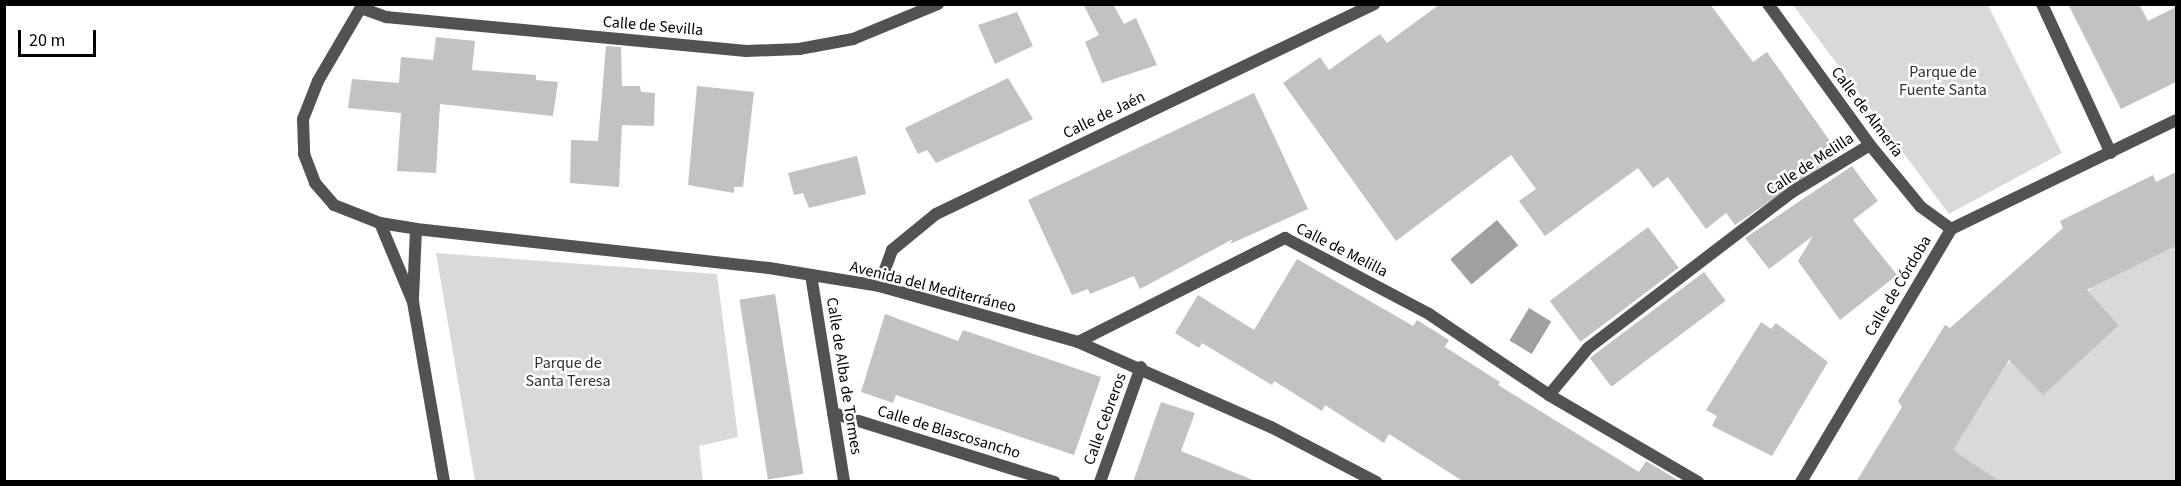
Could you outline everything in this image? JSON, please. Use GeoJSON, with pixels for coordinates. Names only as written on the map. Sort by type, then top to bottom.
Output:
{"type":"FeatureCollection","features":[{"type":"Feature","properties":{"kind":"street","name":"Calle de Sevilla"},"geometry":{"type":"LineString","coordinates":[[362,6],[386,17],[746,51],[799,49],[853,39],[938,4]]}},
{"type":"Feature","properties":{"kind":"street","name":"Calle de Jaén"},"geometry":{"type":"LineString","coordinates":[[879,286],[892,250],[936,214],[1374,4]]}},
{"type":"Feature","properties":{"kind":"street","name":"Calle de Almería"},"geometry":{"type":"LineString","coordinates":[[1768,4],[1870,145],[1921,207],[1951,229]]}},
{"type":"Feature","properties":{"kind":"street"},"geometry":{"type":"LineString","coordinates":[[2042,4],[2111,153]]}},
{"type":"Feature","properties":{"kind":"street","name":"Avenida del Mediterráneo"},"geometry":{"type":"LineString","coordinates":[[362,6],[318,81],[303,119],[304,154],[315,183],[334,205],[380,223],[416,229],[811,275],[879,286],[1078,342],[1141,367],[1376,482]]}},
{"type":"Feature","properties":{"kind":"street","name":"Calle de Córdoba"},"geometry":{"type":"LineString","coordinates":[[1801,482],[1951,229],[2176,120]]}},
{"type":"Feature","properties":{"kind":"street","name":"Calle de Melilla"},"geometry":{"type":"LineString","coordinates":[[1549,394],[1588,348],[1792,192],[1870,145]]}},
{"type":"Feature","properties":{"kind":"street"},"geometry":{"type":"LineString","coordinates":[[380,223],[413,302]]}},
{"type":"Feature","properties":{"kind":"street"},"geometry":{"type":"LineString","coordinates":[[416,229],[413,302],[444,482]]}},
{"type":"Feature","properties":{"kind":"street","name":"Calle de Melilla"},"geometry":{"type":"LineString","coordinates":[[1078,342],[1285,238],[1429,314],[1549,394],[1698,482]]}},
{"type":"Feature","properties":{"kind":"street","name":"Calle de Alba de Tormes"},"geometry":{"type":"LineString","coordinates":[[811,275],[844,482]]}},
{"type":"Feature","properties":{"kind":"street","name":"Calle Cebreros"},"geometry":{"type":"LineString","coordinates":[[1100,482],[1141,367]]}},
{"type":"Feature","properties":{"kind":"street","name":"Calle de Blascosancho"},"geometry":{"type":"LineString","coordinates":[[833,413],[1054,482]]}},
{"type":"Feature","properties":{"kind":"green space","name":"Parque de Fuente Santa"},"geometry":{"type":"Polygon","coordinates":[[[1793,5],[1988,5],[2062,153],[1949,214],[1793,5]]]}},
{"type":"Feature","properties":{"kind":"green space"},"geometry":{"type":"Polygon","coordinates":[[[2176,246],[2176,481],[1987,481],[1990,475],[1968,460],[1943,465],[2006,365],[2025,349],[2119,325],[2100,304],[2087,316],[2075,303],[2093,287],[2176,246]]]}},
{"type":"Feature","properties":{"kind":"green space","name":"Parque de Santa Teresa"},"geometry":{"type":"Polygon","coordinates":[[[436,253],[717,274],[738,437],[699,446],[703,481],[475,481],[436,253]]]}},
{"type":"Feature","properties":{"kind":"shaded area"},"geometry":{"type":"Polygon","coordinates":[[[1497,220],[1518,245],[1471,284],[1450,259],[1497,220]]]}},
{"type":"Feature","properties":{"kind":"shaded area"},"geometry":{"type":"Polygon","coordinates":[[[1529,308],[1551,321],[1532,354],[1509,341],[1529,308]]]}},
{"type":"Feature","properties":{"kind":"building"},"geometry":{"type":"Polygon","coordinates":[[[1083,4],[1113,4],[1124,24],[1136,18],[1157,65],[1102,83],[1085,42],[1099,35],[1083,4]]]}},
{"type":"Feature","properties":{"kind":"building"},"geometry":{"type":"Polygon","coordinates":[[[1440,4],[1710,4],[1753,62],[1767,52],[1839,154],[1735,225],[1726,213],[1706,229],[1668,177],[1653,188],[1638,168],[1545,236],[1519,201],[1536,189],[1511,155],[1396,241],[1283,83],[1320,57],[1329,70],[1380,34],[1387,43],[1440,4]]]}},
{"type":"Feature","properties":{"kind":"building"},"geometry":{"type":"Polygon","coordinates":[[[2068,4],[2139,4],[2148,21],[2176,7],[2176,82],[2121,109],[2068,4]]]}},
{"type":"Feature","properties":{"kind":"building"},"geometry":{"type":"Polygon","coordinates":[[[1017,12],[1033,46],[995,64],[978,25],[1017,12]]]}},
{"type":"Feature","properties":{"kind":"building"},"geometry":{"type":"Polygon","coordinates":[[[436,37],[475,41],[472,70],[536,75],[536,80],[558,82],[553,116],[440,104],[436,173],[397,171],[401,113],[348,108],[352,79],[399,83],[401,57],[433,60],[436,37]]]}},
{"type":"Feature","properties":{"kind":"building"},"geometry":{"type":"Polygon","coordinates":[[[606,46],[621,47],[622,86],[640,86],[641,92],[655,93],[654,126],[622,125],[619,187],[570,183],[571,140],[598,141],[606,46]]]}},
{"type":"Feature","properties":{"kind":"building"},"geometry":{"type":"Polygon","coordinates":[[[1008,78],[1033,119],[936,163],[927,150],[918,154],[905,128],[1008,78]]]}},
{"type":"Feature","properties":{"kind":"building"},"geometry":{"type":"Polygon","coordinates":[[[697,86],[754,92],[743,187],[734,187],[734,193],[688,185],[697,86]]]}},
{"type":"Feature","properties":{"kind":"building"},"geometry":{"type":"Polygon","coordinates":[[[1254,93],[1308,209],[1230,244],[1233,239],[1140,289],[1134,276],[1090,294],[1088,289],[1072,295],[1028,200],[1254,93]]]}},
{"type":"Feature","properties":{"kind":"building"},"geometry":{"type":"Polygon","coordinates":[[[857,156],[866,194],[809,208],[803,193],[794,195],[788,173],[857,156]]]}},
{"type":"Feature","properties":{"kind":"building"},"geometry":{"type":"Polygon","coordinates":[[[1852,166],[1878,201],[1853,220],[1897,275],[1840,320],[1798,261],[1813,236],[1769,269],[1745,238],[1852,166]]]}},
{"type":"Feature","properties":{"kind":"building"},"geometry":{"type":"Polygon","coordinates":[[[2176,172],[2176,246],[2087,290],[2119,325],[2043,395],[2009,360],[1953,450],[2001,482],[1856,482],[1902,407],[1898,401],[1945,325],[1950,328],[2063,228],[2060,221],[2153,175],[2156,182],[2176,172]]]}},
{"type":"Feature","properties":{"kind":"building"},"geometry":{"type":"Polygon","coordinates":[[[1648,227],[1679,268],[1580,342],[1550,301],[1648,227]]]}},
{"type":"Feature","properties":{"kind":"building"},"geometry":{"type":"Polygon","coordinates":[[[1297,259],[1413,326],[1417,320],[1449,340],[1445,347],[1500,382],[1498,385],[1639,472],[1646,461],[1681,482],[1464,482],[1389,434],[1384,443],[1325,405],[1322,411],[1274,381],[1272,385],[1202,343],[1199,348],[1175,333],[1198,295],[1254,330],[1297,259]]]}},
{"type":"Feature","properties":{"kind":"building"},"geometry":{"type":"Polygon","coordinates":[[[1704,272],[1726,301],[1611,387],[1590,358],[1704,272]]]}},
{"type":"Feature","properties":{"kind":"building"},"geometry":{"type":"Polygon","coordinates":[[[775,294],[803,474],[768,479],[739,300],[775,294]]]}},
{"type":"Feature","properties":{"kind":"building"},"geometry":{"type":"Polygon","coordinates":[[[885,314],[958,341],[963,330],[1101,377],[1074,455],[896,395],[893,403],[861,392],[885,314]]]}},
{"type":"Feature","properties":{"kind":"building"},"geometry":{"type":"Polygon","coordinates":[[[1761,322],[1771,329],[1776,323],[1828,362],[1772,456],[1712,426],[1717,416],[1706,410],[1761,322]]]}},
{"type":"Feature","properties":{"kind":"building"},"geometry":{"type":"Polygon","coordinates":[[[1161,402],[1195,413],[1181,451],[1258,482],[1133,482],[1161,402]]]}}]}
